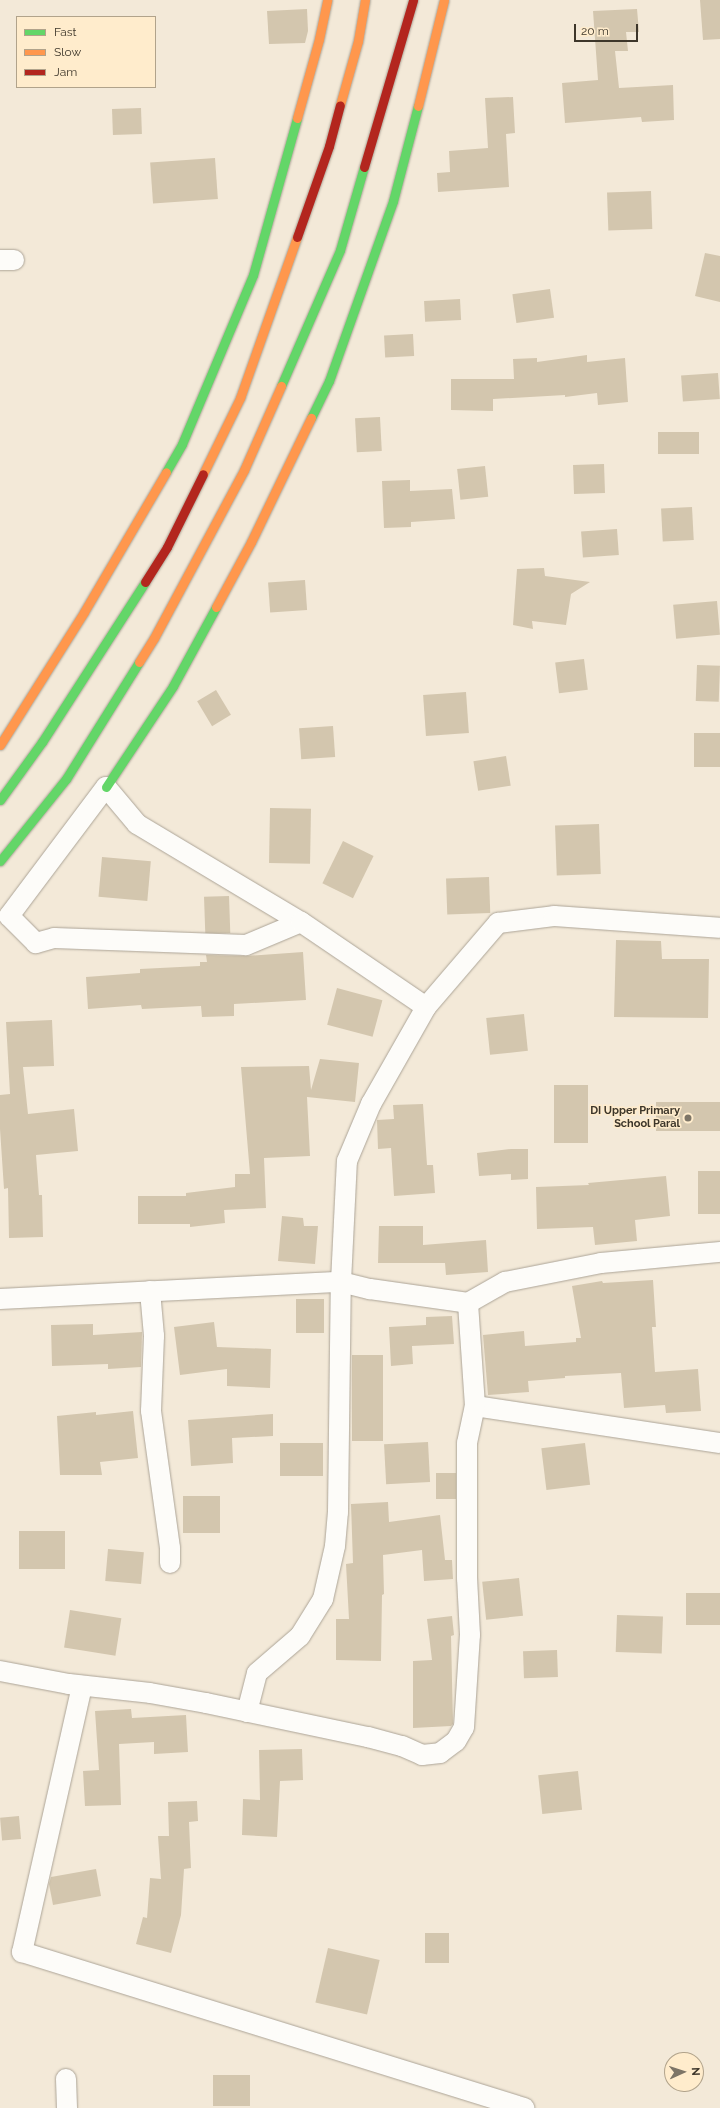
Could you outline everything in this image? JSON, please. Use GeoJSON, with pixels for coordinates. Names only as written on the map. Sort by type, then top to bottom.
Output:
{"type":"FeatureCollection","features":[{"type":"Feature","properties":{"kind":"main road"},"geometry":{"type":"LineString","coordinates":[[0,746],[84,612],[182,444],[253,275],[318,39],[327,0]]}},
{"type":"Feature","properties":{"kind":"main road"},"geometry":{"type":"LineString","coordinates":[[0,800],[42,742],[167,547],[240,398],[329,146],[358,41],[365,0]]}},
{"type":"Feature","properties":{"kind":"main road"},"geometry":{"type":"LineString","coordinates":[[0,861],[66,779],[154,638],[244,470],[340,250],[413,0]]}},
{"type":"Feature","properties":{"kind":"main road"},"geometry":{"type":"LineString","coordinates":[[106,787],[176,679],[251,542],[329,381],[392,201],[438,29],[444,0]]}},
{"type":"Feature","properties":{"kind":"street"},"geometry":{"type":"LineString","coordinates":[[301,922],[246,945],[54,938],[36,943],[9,916],[106,787],[137,824],[301,922],[426,1007]]}},
{"type":"Feature","properties":{"kind":"street"},"geometry":{"type":"LineString","coordinates":[[247,1712],[257,1673],[276,1654],[300,1636],[323,1599],[335,1546],[338,1512],[341,1282],[347,1161],[371,1104],[426,1007],[498,923],[554,916],[720,928]]}},
{"type":"Feature","properties":{"kind":"street"},"geometry":{"type":"LineString","coordinates":[[0,1299],[341,1282],[370,1289],[468,1303],[505,1282],[602,1263],[720,1252]]}},
{"type":"Feature","properties":{"kind":"street"},"geometry":{"type":"LineString","coordinates":[[150,1291],[154,1336],[151,1411],[170,1548],[170,1563]]}},
{"type":"Feature","properties":{"kind":"street"},"geometry":{"type":"LineString","coordinates":[[0,1671],[82,1686],[150,1692],[368,1737],[402,1746],[422,1755],[440,1753],[456,1741],[464,1727],[468,1685],[470,1635],[467,1578],[467,1443],[475,1406],[468,1303]]}},
{"type":"Feature","properties":{"kind":"street"},"geometry":{"type":"LineString","coordinates":[[475,1406],[720,1443]]}},
{"type":"Feature","properties":{"kind":"street"},"geometry":{"type":"LineString","coordinates":[[82,1686],[22,1952],[524,2108]]}},
{"type":"Feature","properties":{"kind":"street"},"geometry":{"type":"LineString","coordinates":[[66,2079],[67,2108]]}},
{"type":"Feature","properties":{"kind":"building"},"geometry":{"type":"Polygon","coordinates":[[[700,0],[720,0],[720,39],[703,40],[700,0]]]}},
{"type":"Feature","properties":{"kind":"building"},"geometry":{"type":"Polygon","coordinates":[[[307,9],[308,31],[305,43],[269,44],[267,11],[307,9]]]}},
{"type":"Feature","properties":{"kind":"building"},"geometry":{"type":"Polygon","coordinates":[[[637,9],[639,32],[626,32],[628,51],[615,51],[619,88],[673,85],[674,120],[642,122],[641,117],[565,123],[562,83],[598,80],[593,11],[637,9]]]}},
{"type":"Feature","properties":{"kind":"building"},"geometry":{"type":"Polygon","coordinates":[[[513,97],[515,133],[506,134],[509,187],[438,192],[437,173],[450,172],[449,151],[488,148],[485,98],[513,97]]]}},
{"type":"Feature","properties":{"kind":"building"},"geometry":{"type":"Polygon","coordinates":[[[141,108],[142,134],[113,135],[112,109],[141,108]]]}},
{"type":"Feature","properties":{"kind":"building"},"geometry":{"type":"Polygon","coordinates":[[[215,158],[218,199],[153,203],[150,163],[215,158]]]}},
{"type":"Feature","properties":{"kind":"building"},"geometry":{"type":"Polygon","coordinates":[[[651,191],[652,229],[608,231],[607,193],[651,191]]]}},
{"type":"Feature","properties":{"kind":"building"},"geometry":{"type":"Polygon","coordinates":[[[705,253],[720,256],[720,302],[695,296],[705,253]]]}},
{"type":"Feature","properties":{"kind":"building"},"geometry":{"type":"Polygon","coordinates":[[[550,289],[554,318],[516,323],[512,294],[550,289]]]}},
{"type":"Feature","properties":{"kind":"building"},"geometry":{"type":"Polygon","coordinates":[[[460,299],[461,320],[425,322],[424,301],[460,299]]]}},
{"type":"Feature","properties":{"kind":"building"},"geometry":{"type":"Polygon","coordinates":[[[413,334],[414,356],[385,357],[384,336],[413,334]]]}},
{"type":"Feature","properties":{"kind":"building"},"geometry":{"type":"Polygon","coordinates":[[[587,355],[587,362],[625,358],[628,402],[598,405],[597,393],[565,397],[565,395],[493,399],[493,411],[451,410],[451,379],[514,379],[513,359],[537,358],[537,362],[587,355]]]}},
{"type":"Feature","properties":{"kind":"building"},"geometry":{"type":"Polygon","coordinates":[[[718,373],[720,399],[683,402],[681,376],[718,373]]]}},
{"type":"Feature","properties":{"kind":"building"},"geometry":{"type":"Polygon","coordinates":[[[380,417],[382,451],[357,452],[355,418],[380,417]]]}},
{"type":"Feature","properties":{"kind":"building"},"geometry":{"type":"Polygon","coordinates":[[[658,432],[699,432],[699,454],[658,454],[658,432]]]}},
{"type":"Feature","properties":{"kind":"building"},"geometry":{"type":"Polygon","coordinates":[[[604,464],[605,493],[574,494],[573,465],[604,464]]]}},
{"type":"Feature","properties":{"kind":"building"},"geometry":{"type":"Polygon","coordinates":[[[485,466],[488,497],[460,500],[457,469],[485,466]]]}},
{"type":"Feature","properties":{"kind":"building"},"geometry":{"type":"Polygon","coordinates":[[[410,480],[410,491],[452,489],[455,519],[411,522],[411,527],[384,528],[382,481],[410,480]]]}},
{"type":"Feature","properties":{"kind":"building"},"geometry":{"type":"Polygon","coordinates":[[[692,507],[694,540],[663,542],[661,509],[692,507]]]}},
{"type":"Feature","properties":{"kind":"building"},"geometry":{"type":"Polygon","coordinates":[[[617,529],[619,555],[583,557],[581,532],[617,529]]]}},
{"type":"Feature","properties":{"kind":"building"},"geometry":{"type":"Polygon","coordinates":[[[544,568],[545,576],[590,582],[571,594],[566,625],[532,621],[533,629],[513,625],[517,569],[544,568]]]}},
{"type":"Feature","properties":{"kind":"building"},"geometry":{"type":"Polygon","coordinates":[[[305,580],[307,610],[270,613],[268,583],[305,580]]]}},
{"type":"Feature","properties":{"kind":"building"},"geometry":{"type":"Polygon","coordinates":[[[717,601],[720,635],[676,639],[673,605],[717,601]]]}},
{"type":"Feature","properties":{"kind":"building"},"geometry":{"type":"Polygon","coordinates":[[[584,659],[588,690],[559,693],[555,663],[584,659]]]}},
{"type":"Feature","properties":{"kind":"building"},"geometry":{"type":"Polygon","coordinates":[[[697,665],[720,666],[719,702],[696,701],[697,665]]]}},
{"type":"Feature","properties":{"kind":"building"},"geometry":{"type":"Polygon","coordinates":[[[216,690],[231,715],[212,726],[197,701],[216,690]]]}},
{"type":"Feature","properties":{"kind":"building"},"geometry":{"type":"Polygon","coordinates":[[[466,692],[469,733],[426,736],[423,695],[466,692]]]}},
{"type":"Feature","properties":{"kind":"building"},"geometry":{"type":"Polygon","coordinates":[[[333,726],[335,757],[301,759],[299,728],[333,726]]]}},
{"type":"Feature","properties":{"kind":"building"},"geometry":{"type":"Polygon","coordinates":[[[694,733],[720,733],[720,767],[694,767],[694,733]]]}},
{"type":"Feature","properties":{"kind":"building"},"geometry":{"type":"Polygon","coordinates":[[[506,756],[511,786],[478,791],[473,761],[506,756]]]}},
{"type":"Feature","properties":{"kind":"building"},"geometry":{"type":"Polygon","coordinates":[[[270,808],[311,809],[310,864],[269,863],[270,808]]]}},
{"type":"Feature","properties":{"kind":"building"},"geometry":{"type":"Polygon","coordinates":[[[599,824],[601,874],[557,876],[555,826],[599,824]]]}},
{"type":"Feature","properties":{"kind":"building"},"geometry":{"type":"Polygon","coordinates":[[[343,841],[374,856],[353,898],[322,883],[343,841]]]}},
{"type":"Feature","properties":{"kind":"building"},"geometry":{"type":"Polygon","coordinates":[[[102,857],[151,861],[147,901],[99,897],[102,857]]]}},
{"type":"Feature","properties":{"kind":"building"},"geometry":{"type":"Polygon","coordinates":[[[489,877],[490,913],[447,914],[446,879],[489,877]]]}},
{"type":"Feature","properties":{"kind":"building"},"geometry":{"type":"Polygon","coordinates":[[[229,896],[230,933],[205,934],[204,897],[229,896]]]}},
{"type":"Feature","properties":{"kind":"building"},"geometry":{"type":"Polygon","coordinates":[[[616,940],[661,941],[662,959],[709,959],[708,1018],[614,1017],[616,940]]]}},
{"type":"Feature","properties":{"kind":"building"},"geometry":{"type":"Polygon","coordinates":[[[303,952],[306,1000],[234,1004],[234,1016],[202,1017],[201,1006],[142,1009],[141,1005],[88,1009],[86,977],[140,973],[140,969],[200,966],[200,962],[207,962],[206,955],[246,956],[303,952]]]}},
{"type":"Feature","properties":{"kind":"building"},"geometry":{"type":"Polygon","coordinates":[[[337,988],[382,1000],[373,1037],[327,1025],[337,988]]]}},
{"type":"Feature","properties":{"kind":"building"},"geometry":{"type":"Polygon","coordinates":[[[524,1014],[528,1051],[490,1055],[486,1018],[524,1014]]]}},
{"type":"Feature","properties":{"kind":"building"},"geometry":{"type":"Polygon","coordinates":[[[52,1020],[54,1066],[23,1067],[28,1114],[74,1109],[78,1151],[36,1155],[39,1195],[42,1195],[43,1237],[9,1238],[8,1188],[4,1189],[0,1129],[0,1095],[10,1094],[6,1022],[52,1020]]]}},
{"type":"Feature","properties":{"kind":"building"},"geometry":{"type":"Polygon","coordinates":[[[320,1059],[359,1063],[355,1102],[307,1097],[310,1156],[264,1158],[266,1208],[224,1210],[225,1223],[190,1227],[190,1224],[138,1224],[138,1196],[186,1196],[186,1193],[235,1187],[235,1174],[250,1174],[241,1067],[309,1066],[311,1090],[320,1059]]]}},
{"type":"Feature","properties":{"kind":"building"},"geometry":{"type":"Polygon","coordinates":[[[554,1085],[588,1085],[588,1143],[554,1143],[554,1085]]]}},
{"type":"Feature","properties":{"kind":"building","name":"DI Upper Primary School Paral"},"geometry":{"type":"Polygon","coordinates":[[[656,1102],[720,1102],[720,1131],[656,1131],[656,1102]]]}},
{"type":"Feature","properties":{"kind":"building"},"geometry":{"type":"Polygon","coordinates":[[[423,1104],[427,1165],[433,1165],[435,1193],[394,1196],[391,1148],[378,1149],[377,1120],[394,1119],[393,1105],[423,1104]]]}},
{"type":"Feature","properties":{"kind":"building"},"geometry":{"type":"Polygon","coordinates":[[[511,1149],[528,1149],[528,1179],[511,1180],[511,1174],[479,1176],[477,1153],[511,1149]]]}},
{"type":"Feature","properties":{"kind":"building"},"geometry":{"type":"Polygon","coordinates":[[[698,1171],[720,1171],[720,1214],[698,1214],[698,1171]]]}},
{"type":"Feature","properties":{"kind":"building"},"geometry":{"type":"Polygon","coordinates":[[[666,1176],[670,1216],[635,1220],[637,1241],[595,1245],[593,1227],[537,1229],[536,1187],[589,1185],[588,1183],[666,1176]]]}},
{"type":"Feature","properties":{"kind":"building"},"geometry":{"type":"Polygon","coordinates":[[[282,1216],[303,1218],[304,1226],[318,1226],[315,1264],[278,1261],[282,1216]]]}},
{"type":"Feature","properties":{"kind":"building"},"geometry":{"type":"Polygon","coordinates":[[[379,1226],[423,1226],[423,1245],[486,1240],[488,1272],[446,1275],[445,1263],[378,1263],[379,1226]]]}},
{"type":"Feature","properties":{"kind":"building"},"geometry":{"type":"Polygon","coordinates":[[[653,1280],[656,1327],[652,1327],[655,1372],[698,1369],[701,1411],[666,1413],[665,1405],[624,1408],[621,1373],[565,1376],[565,1378],[528,1381],[529,1392],[488,1395],[483,1335],[524,1331],[525,1346],[576,1342],[576,1338],[581,1338],[572,1286],[602,1281],[603,1283],[653,1280]]]}},
{"type":"Feature","properties":{"kind":"building"},"geometry":{"type":"Polygon","coordinates":[[[296,1299],[324,1299],[324,1333],[296,1333],[296,1299]]]}},
{"type":"Feature","properties":{"kind":"building"},"geometry":{"type":"Polygon","coordinates":[[[452,1316],[454,1344],[412,1346],[413,1364],[391,1366],[389,1327],[426,1325],[426,1317],[452,1316]]]}},
{"type":"Feature","properties":{"kind":"building"},"geometry":{"type":"Polygon","coordinates":[[[214,1322],[217,1347],[271,1349],[270,1388],[227,1386],[227,1369],[180,1375],[174,1327],[214,1322]]]}},
{"type":"Feature","properties":{"kind":"building"},"geometry":{"type":"Polygon","coordinates":[[[93,1324],[93,1335],[142,1332],[141,1367],[108,1369],[108,1364],[52,1366],[51,1325],[93,1324]]]}},
{"type":"Feature","properties":{"kind":"building"},"geometry":{"type":"Polygon","coordinates":[[[352,1355],[383,1355],[383,1441],[352,1441],[352,1355]]]}},
{"type":"Feature","properties":{"kind":"building"},"geometry":{"type":"Polygon","coordinates":[[[133,1411],[138,1458],[100,1462],[102,1475],[60,1475],[57,1416],[96,1412],[96,1415],[133,1411]]]}},
{"type":"Feature","properties":{"kind":"building"},"geometry":{"type":"Polygon","coordinates":[[[273,1414],[273,1436],[232,1438],[233,1463],[191,1466],[188,1420],[273,1414]]]}},
{"type":"Feature","properties":{"kind":"building"},"geometry":{"type":"Polygon","coordinates":[[[428,1442],[430,1482],[386,1484],[384,1444],[428,1442]]]}},
{"type":"Feature","properties":{"kind":"building"},"geometry":{"type":"Polygon","coordinates":[[[280,1443],[323,1443],[323,1476],[280,1476],[280,1443]]]}},
{"type":"Feature","properties":{"kind":"building"},"geometry":{"type":"Polygon","coordinates":[[[585,1443],[590,1485],[546,1490],[541,1448],[585,1443]]]}},
{"type":"Feature","properties":{"kind":"building"},"geometry":{"type":"Polygon","coordinates":[[[436,1473],[456,1473],[456,1499],[436,1499],[436,1473]]]}},
{"type":"Feature","properties":{"kind":"building"},"geometry":{"type":"Polygon","coordinates":[[[183,1496],[220,1496],[220,1533],[183,1533],[183,1496]]]}},
{"type":"Feature","properties":{"kind":"building"},"geometry":{"type":"Polygon","coordinates":[[[388,1502],[389,1522],[440,1515],[445,1560],[452,1560],[453,1579],[424,1581],[422,1550],[383,1555],[384,1594],[382,1595],[381,1661],[336,1660],[336,1619],[349,1619],[346,1564],[353,1563],[351,1504],[388,1502]]]}},
{"type":"Feature","properties":{"kind":"building"},"geometry":{"type":"Polygon","coordinates":[[[19,1531],[65,1531],[65,1569],[19,1569],[19,1531]]]}},
{"type":"Feature","properties":{"kind":"building"},"geometry":{"type":"Polygon","coordinates":[[[108,1549],[144,1552],[141,1584],[105,1581],[108,1549]]]}},
{"type":"Feature","properties":{"kind":"building"},"geometry":{"type":"Polygon","coordinates":[[[519,1578],[523,1616],[486,1620],[482,1582],[519,1578]]]}},
{"type":"Feature","properties":{"kind":"building"},"geometry":{"type":"Polygon","coordinates":[[[686,1593],[720,1593],[720,1625],[686,1625],[686,1593]]]}},
{"type":"Feature","properties":{"kind":"building"},"geometry":{"type":"Polygon","coordinates":[[[70,1610],[121,1618],[115,1656],[64,1648],[70,1610]]]}},
{"type":"Feature","properties":{"kind":"building"},"geometry":{"type":"Polygon","coordinates":[[[617,1615],[663,1617],[662,1654],[616,1652],[617,1615]]]}},
{"type":"Feature","properties":{"kind":"building"},"geometry":{"type":"Polygon","coordinates":[[[452,1616],[454,1635],[451,1636],[453,1724],[451,1726],[413,1728],[413,1661],[432,1660],[427,1619],[452,1616]]]}},
{"type":"Feature","properties":{"kind":"building"},"geometry":{"type":"Polygon","coordinates":[[[557,1650],[558,1677],[524,1678],[523,1651],[557,1650]]]}},
{"type":"Feature","properties":{"kind":"building"},"geometry":{"type":"Polygon","coordinates":[[[131,1709],[132,1718],[186,1715],[188,1752],[154,1754],[154,1742],[119,1744],[121,1805],[85,1806],[83,1771],[99,1770],[95,1711],[131,1709]]]}},
{"type":"Feature","properties":{"kind":"building"},"geometry":{"type":"Polygon","coordinates":[[[302,1749],[303,1780],[280,1781],[277,1837],[242,1835],[243,1799],[260,1800],[259,1750],[302,1749]]]}},
{"type":"Feature","properties":{"kind":"building"},"geometry":{"type":"Polygon","coordinates":[[[578,1771],[582,1810],[542,1814],[538,1775],[578,1771]]]}},
{"type":"Feature","properties":{"kind":"building"},"geometry":{"type":"Polygon","coordinates":[[[197,1801],[198,1821],[189,1822],[191,1868],[184,1869],[181,1915],[171,1953],[136,1944],[143,1917],[147,1918],[150,1878],[161,1879],[158,1836],[169,1836],[168,1802],[197,1801]]]}},
{"type":"Feature","properties":{"kind":"building"},"geometry":{"type":"Polygon","coordinates":[[[19,1816],[21,1839],[2,1841],[0,1818],[19,1816]]]}},
{"type":"Feature","properties":{"kind":"building"},"geometry":{"type":"Polygon","coordinates":[[[96,1869],[101,1896],[53,1905],[49,1884],[51,1877],[96,1869]]]}},
{"type":"Feature","properties":{"kind":"building"},"geometry":{"type":"Polygon","coordinates":[[[425,1933],[449,1933],[449,1963],[425,1963],[425,1933]]]}},
{"type":"Feature","properties":{"kind":"building"},"geometry":{"type":"Polygon","coordinates":[[[328,1948],[380,1960],[367,2014],[315,2003],[328,1948]]]}},
{"type":"Feature","properties":{"kind":"building"},"geometry":{"type":"Polygon","coordinates":[[[213,2075],[250,2075],[250,2106],[213,2106],[213,2075]]]}},
{"type":"Feature","properties":{"kind":"traffic: fast"},"geometry":{"type":"LineString","coordinates":[[311,418],[329,381],[393,201],[418,106]]}},
{"type":"Feature","properties":{"kind":"traffic: fast"},"geometry":{"type":"LineString","coordinates":[[166,472],[182,444],[253,275],[297,118]]}},
{"type":"Feature","properties":{"kind":"traffic: fast"},"geometry":{"type":"LineString","coordinates":[[281,386],[340,250],[364,167]]}},
{"type":"Feature","properties":{"kind":"traffic: fast"},"geometry":{"type":"LineString","coordinates":[[0,800],[42,742],[145,582]]}},
{"type":"Feature","properties":{"kind":"traffic: fast"},"geometry":{"type":"LineString","coordinates":[[106,787],[173,686],[216,607]]}},
{"type":"Feature","properties":{"kind":"traffic: fast"},"geometry":{"type":"LineString","coordinates":[[0,861],[66,779],[139,662]]}},
{"type":"Feature","properties":{"kind":"traffic: slow"},"geometry":{"type":"LineString","coordinates":[[297,118],[319,39],[327,0]]}},
{"type":"Feature","properties":{"kind":"traffic: slow"},"geometry":{"type":"LineString","coordinates":[[340,105],[358,41],[365,0]]}},
{"type":"Feature","properties":{"kind":"traffic: slow"},"geometry":{"type":"LineString","coordinates":[[418,106],[444,0]]}},
{"type":"Feature","properties":{"kind":"traffic: slow"},"geometry":{"type":"LineString","coordinates":[[203,474],[240,398],[297,237]]}},
{"type":"Feature","properties":{"kind":"traffic: slow"},"geometry":{"type":"LineString","coordinates":[[139,662],[154,638],[244,470],[281,386]]}},
{"type":"Feature","properties":{"kind":"traffic: slow"},"geometry":{"type":"LineString","coordinates":[[216,607],[251,542],[311,418]]}},
{"type":"Feature","properties":{"kind":"traffic: slow"},"geometry":{"type":"LineString","coordinates":[[0,745],[84,612],[166,472]]}},
{"type":"Feature","properties":{"kind":"traffic: jam"},"geometry":{"type":"LineString","coordinates":[[364,167],[413,0]]}},
{"type":"Feature","properties":{"kind":"traffic: jam"},"geometry":{"type":"LineString","coordinates":[[297,237],[329,146],[340,105]]}},
{"type":"Feature","properties":{"kind":"traffic: jam"},"geometry":{"type":"LineString","coordinates":[[145,582],[167,547],[203,474]]}},
{"type":"Feature","properties":{"kind":"place","name":"DI Upper Primary School Paral"},"geometry":{"type":"Point","coordinates":[688,1118]}}]}
